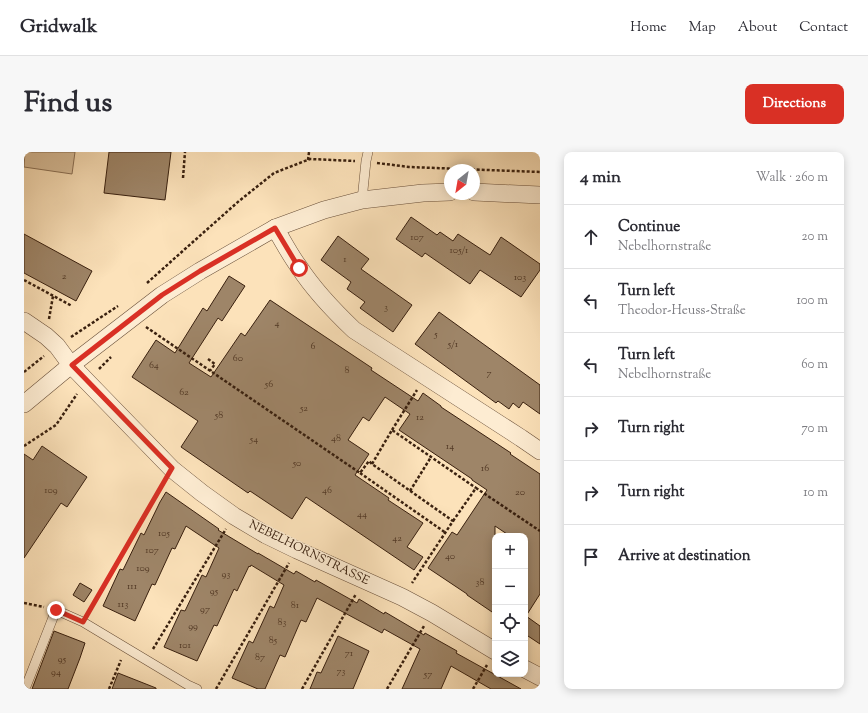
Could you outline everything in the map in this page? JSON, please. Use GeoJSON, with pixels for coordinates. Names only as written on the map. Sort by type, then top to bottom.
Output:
{"type":"FeatureCollection","features":[{"type":"Feature","properties":{"kind":"street"},"geometry":{"type":"LineString","coordinates":[[24,404],[162,295],[275,228],[324,210],[362,200],[423,193],[444,192]]}},
{"type":"Feature","properties":{"kind":"street"},"geometry":{"type":"LineString","coordinates":[[480,192],[540,195]]}},
{"type":"Feature","properties":{"kind":"street"},"geometry":{"type":"LineString","coordinates":[[275,228],[299,268],[309,281],[332,308],[354,330],[540,451]]}},
{"type":"Feature","properties":{"kind":"street","name":"NEBELHORNSTRASSE"},"geometry":{"type":"LineString","coordinates":[[24,321],[46,336],[57,346],[72,365],[172,468],[202,493],[234,516],[266,535],[402,597],[432,613],[491,658]]}},
{"type":"Feature","properties":{"kind":"street"},"geometry":{"type":"LineString","coordinates":[[528,671],[540,677]]}},
{"type":"Feature","properties":{"kind":"lane"},"geometry":{"type":"LineString","coordinates":[[362,200],[368,152]]}},
{"type":"Feature","properties":{"kind":"lane"},"geometry":{"type":"LineString","coordinates":[[25,689],[56,610],[83,622],[197,689]]}},
{"type":"Feature","properties":{"kind":"path"},"geometry":{"type":"LineString","coordinates":[[183,178],[185,152]]}},
{"type":"Feature","properties":{"kind":"path"},"geometry":{"type":"LineString","coordinates":[[308,160],[309,152]]}},
{"type":"Feature","properties":{"kind":"path"},"geometry":{"type":"LineString","coordinates":[[24,280],[72,306]]}},
{"type":"Feature","properties":{"kind":"path"},"geometry":{"type":"LineString","coordinates":[[46,336],[53,296]]}},
{"type":"Feature","properties":{"kind":"path"},"geometry":{"type":"LineString","coordinates":[[132,318],[446,533]]}},
{"type":"Feature","properties":{"kind":"path"},"geometry":{"type":"LineString","coordinates":[[208,359],[215,364],[210,371]]}},
{"type":"Feature","properties":{"kind":"path"},"geometry":{"type":"LineString","coordinates":[[372,464],[426,376]]}},
{"type":"Feature","properties":{"kind":"path"},"geometry":{"type":"LineString","coordinates":[[24,446],[56,425],[78,391]]}},
{"type":"Feature","properties":{"kind":"path"},"geometry":{"type":"LineString","coordinates":[[392,430],[540,531]]}},
{"type":"Feature","properties":{"kind":"path"},"geometry":{"type":"LineString","coordinates":[[410,491],[431,457]]}},
{"type":"Feature","properties":{"kind":"path"},"geometry":{"type":"LineString","coordinates":[[360,473],[369,461],[453,521]]}},
{"type":"Feature","properties":{"kind":"path"},"geometry":{"type":"LineString","coordinates":[[83,622],[172,468]]}},
{"type":"Feature","properties":{"kind":"path"},"geometry":{"type":"LineString","coordinates":[[402,597],[476,488]]}},
{"type":"Feature","properties":{"kind":"path"},"geometry":{"type":"LineString","coordinates":[[146,660],[234,516]]}},
{"type":"Feature","properties":{"kind":"path"},"geometry":{"type":"LineString","coordinates":[[216,689],[297,550]]}},
{"type":"Feature","properties":{"kind":"path"},"geometry":{"type":"LineString","coordinates":[[302,689],[365,580]]}},
{"type":"Feature","properties":{"kind":"path"},"geometry":{"type":"LineString","coordinates":[[24,602],[56,610]]}},
{"type":"Feature","properties":{"kind":"path"},"geometry":{"type":"LineString","coordinates":[[386,689],[432,613]]}},
{"type":"Feature","properties":{"kind":"path"},"geometry":{"type":"LineString","coordinates":[[109,689],[126,648]]}},
{"type":"Feature","properties":{"kind":"path"},"geometry":{"type":"LineString","coordinates":[[473,689],[491,658]]}},
{"type":"Feature","properties":{"kind":"shaded area"},"geometry":{"type":"Polygon","coordinates":[[[25,152],[75,152],[72,174],[24,167],[25,152]]]}},
{"type":"Feature","properties":{"kind":"building"},"geometry":{"type":"Polygon","coordinates":[[[109,152],[171,152],[165,200],[104,193],[109,152]]]}},
{"type":"Feature","properties":{"kind":"building"},"geometry":{"type":"Polygon","coordinates":[[[411,217],[437,235],[440,232],[453,241],[458,234],[490,255],[501,237],[540,264],[540,270],[521,297],[480,270],[470,284],[425,253],[422,257],[396,239],[411,217]]]}},
{"type":"Feature","properties":{"kind":"building"},"geometry":{"type":"Polygon","coordinates":[[[24,234],[92,271],[76,301],[24,273],[24,234]]]}},
{"type":"Feature","properties":{"kind":"building"},"geometry":{"type":"Polygon","coordinates":[[[338,236],[369,259],[361,269],[412,305],[393,332],[360,308],[365,302],[347,289],[351,282],[321,260],[338,236]]]}},
{"type":"Feature","properties":{"kind":"building"},"geometry":{"type":"Polygon","coordinates":[[[229,276],[245,286],[222,321],[218,318],[189,363],[211,377],[241,333],[245,336],[270,300],[372,368],[371,370],[418,401],[423,393],[441,407],[540,474],[540,594],[528,613],[528,533],[506,533],[495,526],[495,533],[492,533],[492,612],[428,568],[452,532],[457,535],[487,490],[399,430],[410,414],[385,397],[369,421],[363,417],[348,440],[369,454],[355,475],[389,498],[388,500],[423,523],[407,547],[423,557],[414,570],[306,497],[292,519],[250,491],[248,493],[181,447],[198,421],[132,377],[156,340],[175,353],[203,308],[207,311],[229,276]]]}},
{"type":"Feature","properties":{"kind":"building"},"geometry":{"type":"Polygon","coordinates":[[[439,312],[540,385],[540,414],[523,402],[519,408],[513,403],[509,409],[498,401],[496,403],[415,344],[439,312]]]}},
{"type":"Feature","properties":{"kind":"building"},"geometry":{"type":"Polygon","coordinates":[[[42,446],[87,477],[67,507],[61,503],[24,558],[24,454],[33,460],[42,446]]]}},
{"type":"Feature","properties":{"kind":"building"},"geometry":{"type":"Polygon","coordinates":[[[166,492],[219,529],[218,530],[294,574],[296,571],[315,582],[316,580],[357,603],[359,599],[384,614],[385,612],[424,635],[425,633],[457,651],[456,653],[492,673],[492,677],[499,677],[521,689],[491,689],[451,666],[441,689],[402,689],[420,649],[384,629],[382,633],[317,598],[306,622],[301,620],[285,657],[280,655],[265,689],[258,689],[232,678],[249,641],[253,643],[270,606],[274,608],[284,585],[251,565],[250,567],[249,566],[237,591],[234,589],[217,626],[214,625],[197,661],[164,647],[181,610],[185,611],[202,575],[206,577],[219,548],[186,526],[175,549],[172,548],[155,585],[152,584],[135,621],[103,606],[120,569],[123,570],[141,533],[144,535],[166,492]]]}},
{"type":"Feature","properties":{"kind":"building"},"geometry":{"type":"Polygon","coordinates":[[[80,583],[92,590],[84,602],[73,595],[80,583]]]}},
{"type":"Feature","properties":{"kind":"building"},"geometry":{"type":"Polygon","coordinates":[[[528,617],[540,626],[540,644],[528,636],[528,617]]]}},
{"type":"Feature","properties":{"kind":"building"},"geometry":{"type":"Polygon","coordinates":[[[54,631],[85,643],[80,658],[68,689],[32,689],[54,631]]]}},
{"type":"Feature","properties":{"kind":"building"},"geometry":{"type":"Polygon","coordinates":[[[338,636],[369,651],[353,689],[310,689],[317,672],[321,673],[338,636]]]}},
{"type":"Feature","properties":{"kind":"building"},"geometry":{"type":"Polygon","coordinates":[[[118,673],[156,688],[156,689],[112,689],[118,673]]]}},
{"type":"Feature","properties":{"kind":"route"},"geometry":{"type":"LineString","coordinates":[[56,610],[83,622],[172,468],[72,365],[162,295],[235,250],[275,228],[299,268]]}}]}
